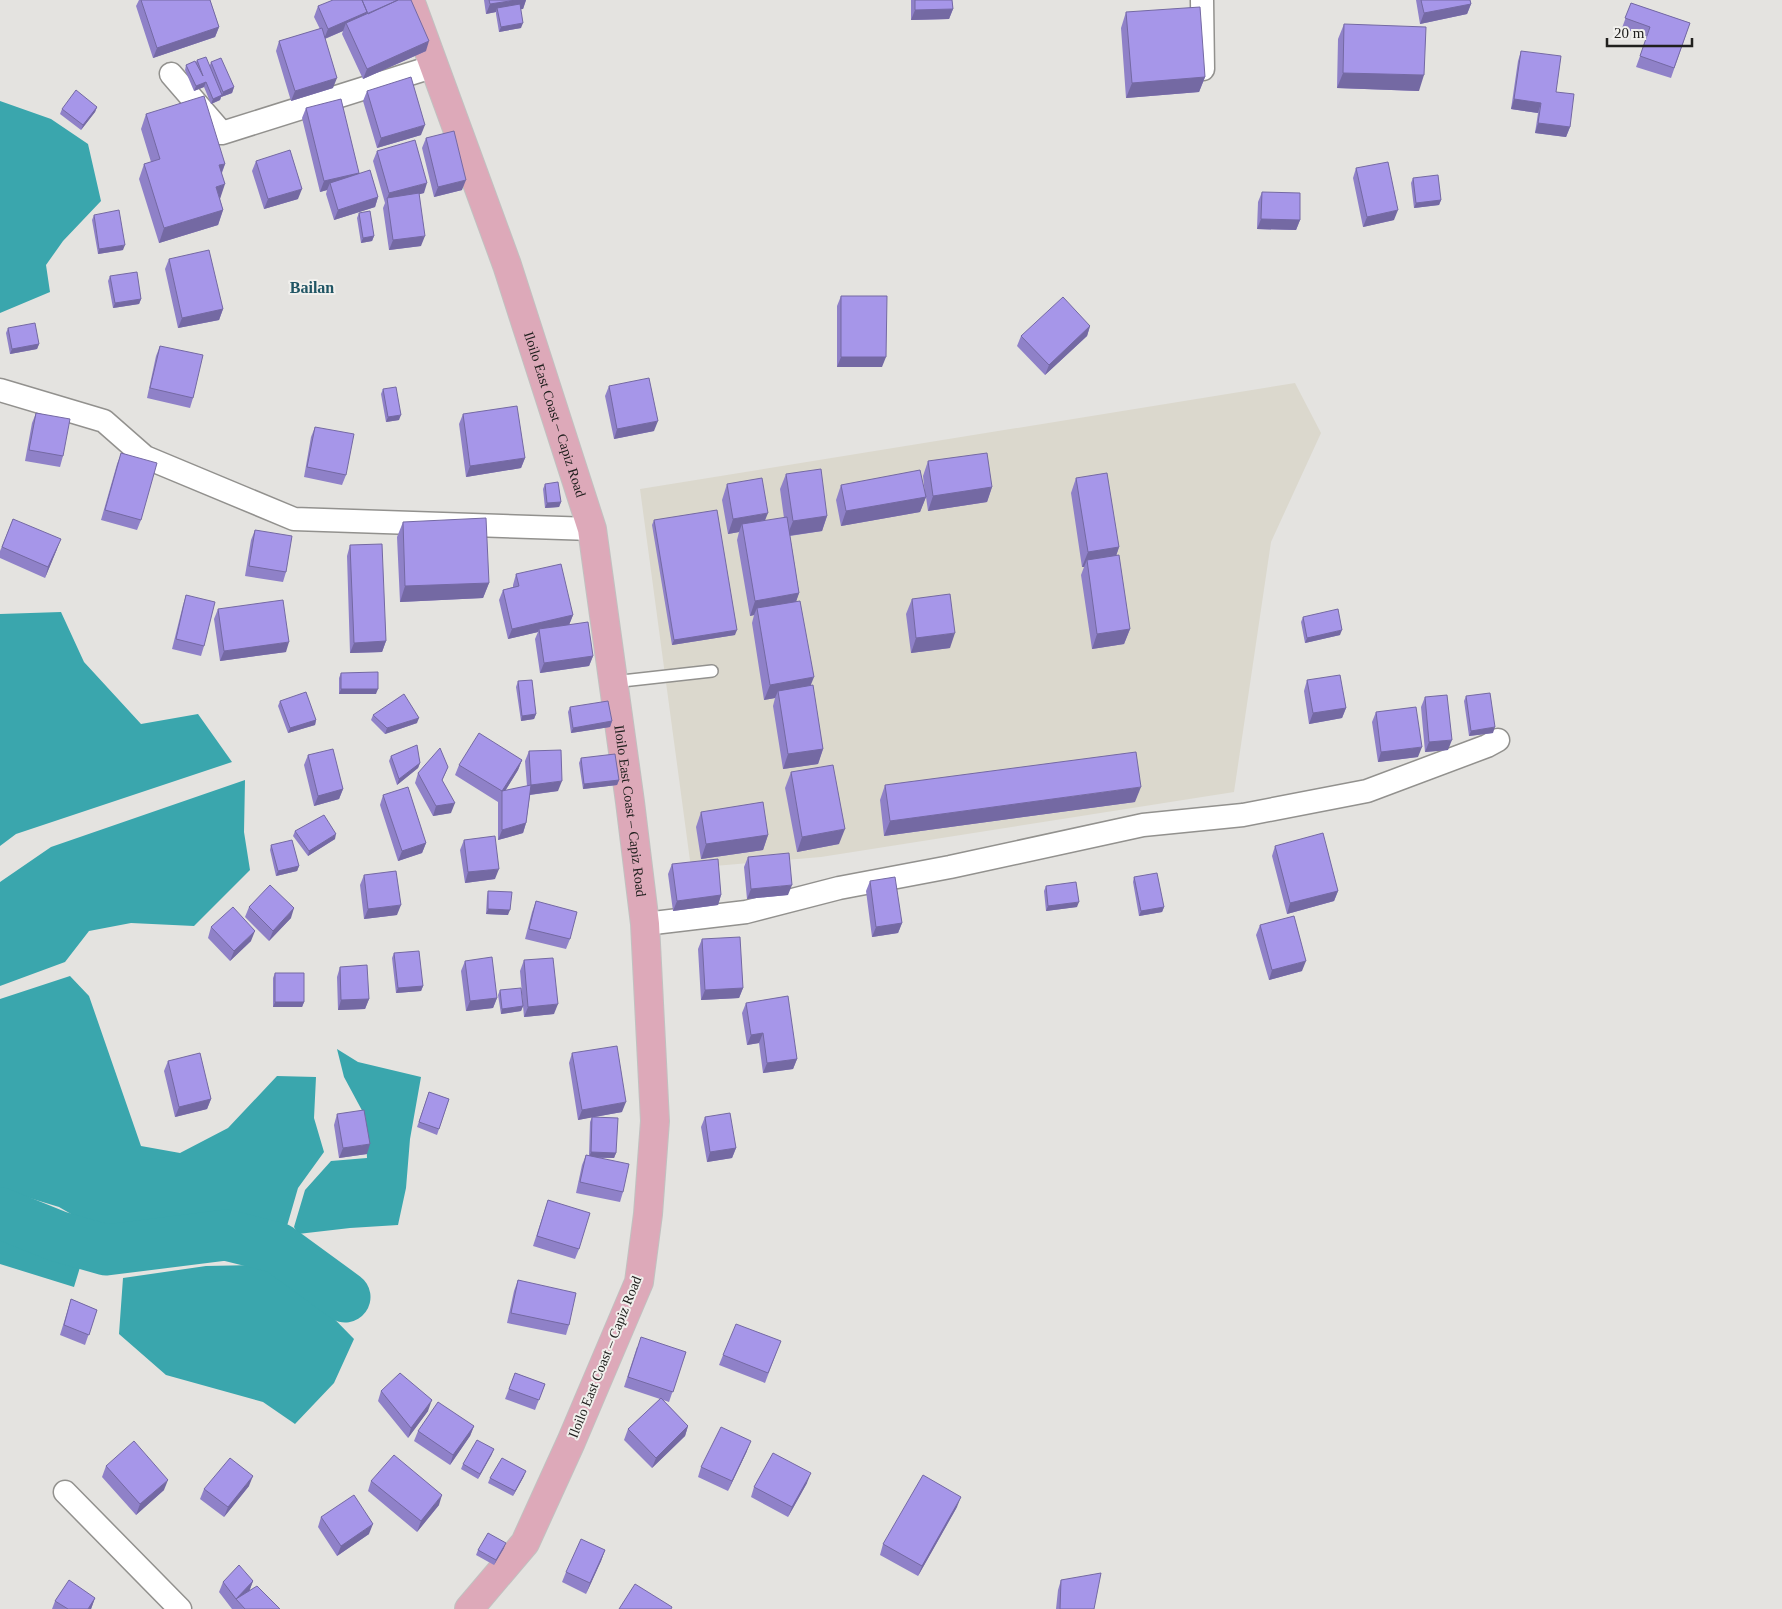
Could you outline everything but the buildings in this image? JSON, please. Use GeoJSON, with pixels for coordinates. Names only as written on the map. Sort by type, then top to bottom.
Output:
{"type":"FeatureCollection","features":[{"type":"Feature","properties":{"kind":"main road","name":"Iloilo East Coast – Capiz Road"},"geometry":{"type":"LineString","coordinates":[[410,0],[507,264],[592,529],[645,924],[655,1122],[648,1214],[639,1282],[526,1542],[469,1609]]}},
{"type":"Feature","properties":{"kind":"street"},"geometry":{"type":"LineString","coordinates":[[1202,0],[1203,82]]}},
{"type":"Feature","properties":{"kind":"street"},"geometry":{"type":"LineString","coordinates":[[171,74],[222,133],[435,66]]}},
{"type":"Feature","properties":{"kind":"street"},"geometry":{"type":"LineString","coordinates":[[0,390],[104,421],[145,457],[294,519],[592,529]]}},
{"type":"Feature","properties":{"kind":"street"},"geometry":{"type":"LineString","coordinates":[[645,924],[746,912],[839,888],[950,867],[1143,825],[1243,815],[1368,791],[1487,746],[1498,740]]}},
{"type":"Feature","properties":{"kind":"street"},"geometry":{"type":"LineString","coordinates":[[65,1492],[180,1609]]}},
{"type":"Feature","properties":{"kind":"lane"},"geometry":{"type":"LineString","coordinates":[[613,682],[712,671]]}},
{"type":"Feature","properties":{"kind":"shaded area"},"geometry":{"type":"Polygon","coordinates":[[[1295,383],[1321,433],[1271,542],[1234,792],[821,857],[691,868],[640,489],[1295,383]]]}},
{"type":"Feature","properties":{"kind":"water"},"geometry":{"type":"Polygon","coordinates":[[[0,101],[51,119],[88,144],[101,201],[63,241],[46,265],[50,292],[0,313],[0,101]]]}},
{"type":"Feature","properties":{"kind":"water"},"geometry":{"type":"Polygon","coordinates":[[[61,612],[84,662],[141,724],[198,714],[232,762],[16,834],[0,846],[0,614],[61,612]]]}},
{"type":"Feature","properties":{"kind":"water"},"geometry":{"type":"Polygon","coordinates":[[[245,780],[244,832],[250,870],[194,926],[131,923],[89,931],[65,962],[0,986],[0,882],[51,847],[245,780]]]}},
{"type":"Feature","properties":{"kind":"water"},"geometry":{"type":"Polygon","coordinates":[[[70,976],[89,996],[141,1146],[180,1153],[228,1128],[277,1076],[316,1077],[314,1118],[324,1152],[298,1188],[287,1226],[210,1216],[102,1232],[59,1207],[0,1189],[0,999],[70,976]]]}},
{"type":"Feature","properties":{"kind":"water"},"geometry":{"type":"Polygon","coordinates":[[[337,1049],[358,1062],[421,1077],[410,1139],[406,1188],[398,1225],[298,1234],[294,1227],[305,1190],[331,1161],[367,1158],[365,1116],[344,1077],[337,1049]]]}},
{"type":"Feature","properties":{"kind":"water"},"geometry":{"type":"Polygon","coordinates":[[[0,1232],[26,1239],[81,1264],[74,1287],[0,1264],[0,1232]]]}},
{"type":"Feature","properties":{"kind":"water"},"geometry":{"type":"Polygon","coordinates":[[[256,1265],[305,1289],[354,1339],[334,1383],[295,1424],[263,1402],[166,1375],[119,1334],[123,1278],[206,1266],[256,1265]]]}},
{"type":"Feature","properties":{"kind":"waterway"},"geometry":{"type":"LineString","coordinates":[[0,1213],[57,1236],[106,1250],[226,1235],[278,1248],[345,1297]]}},
{"type":"Feature","properties":{"kind":"district","name":"Bailan"},"geometry":{"type":"Point","coordinates":[312,287]}}]}
